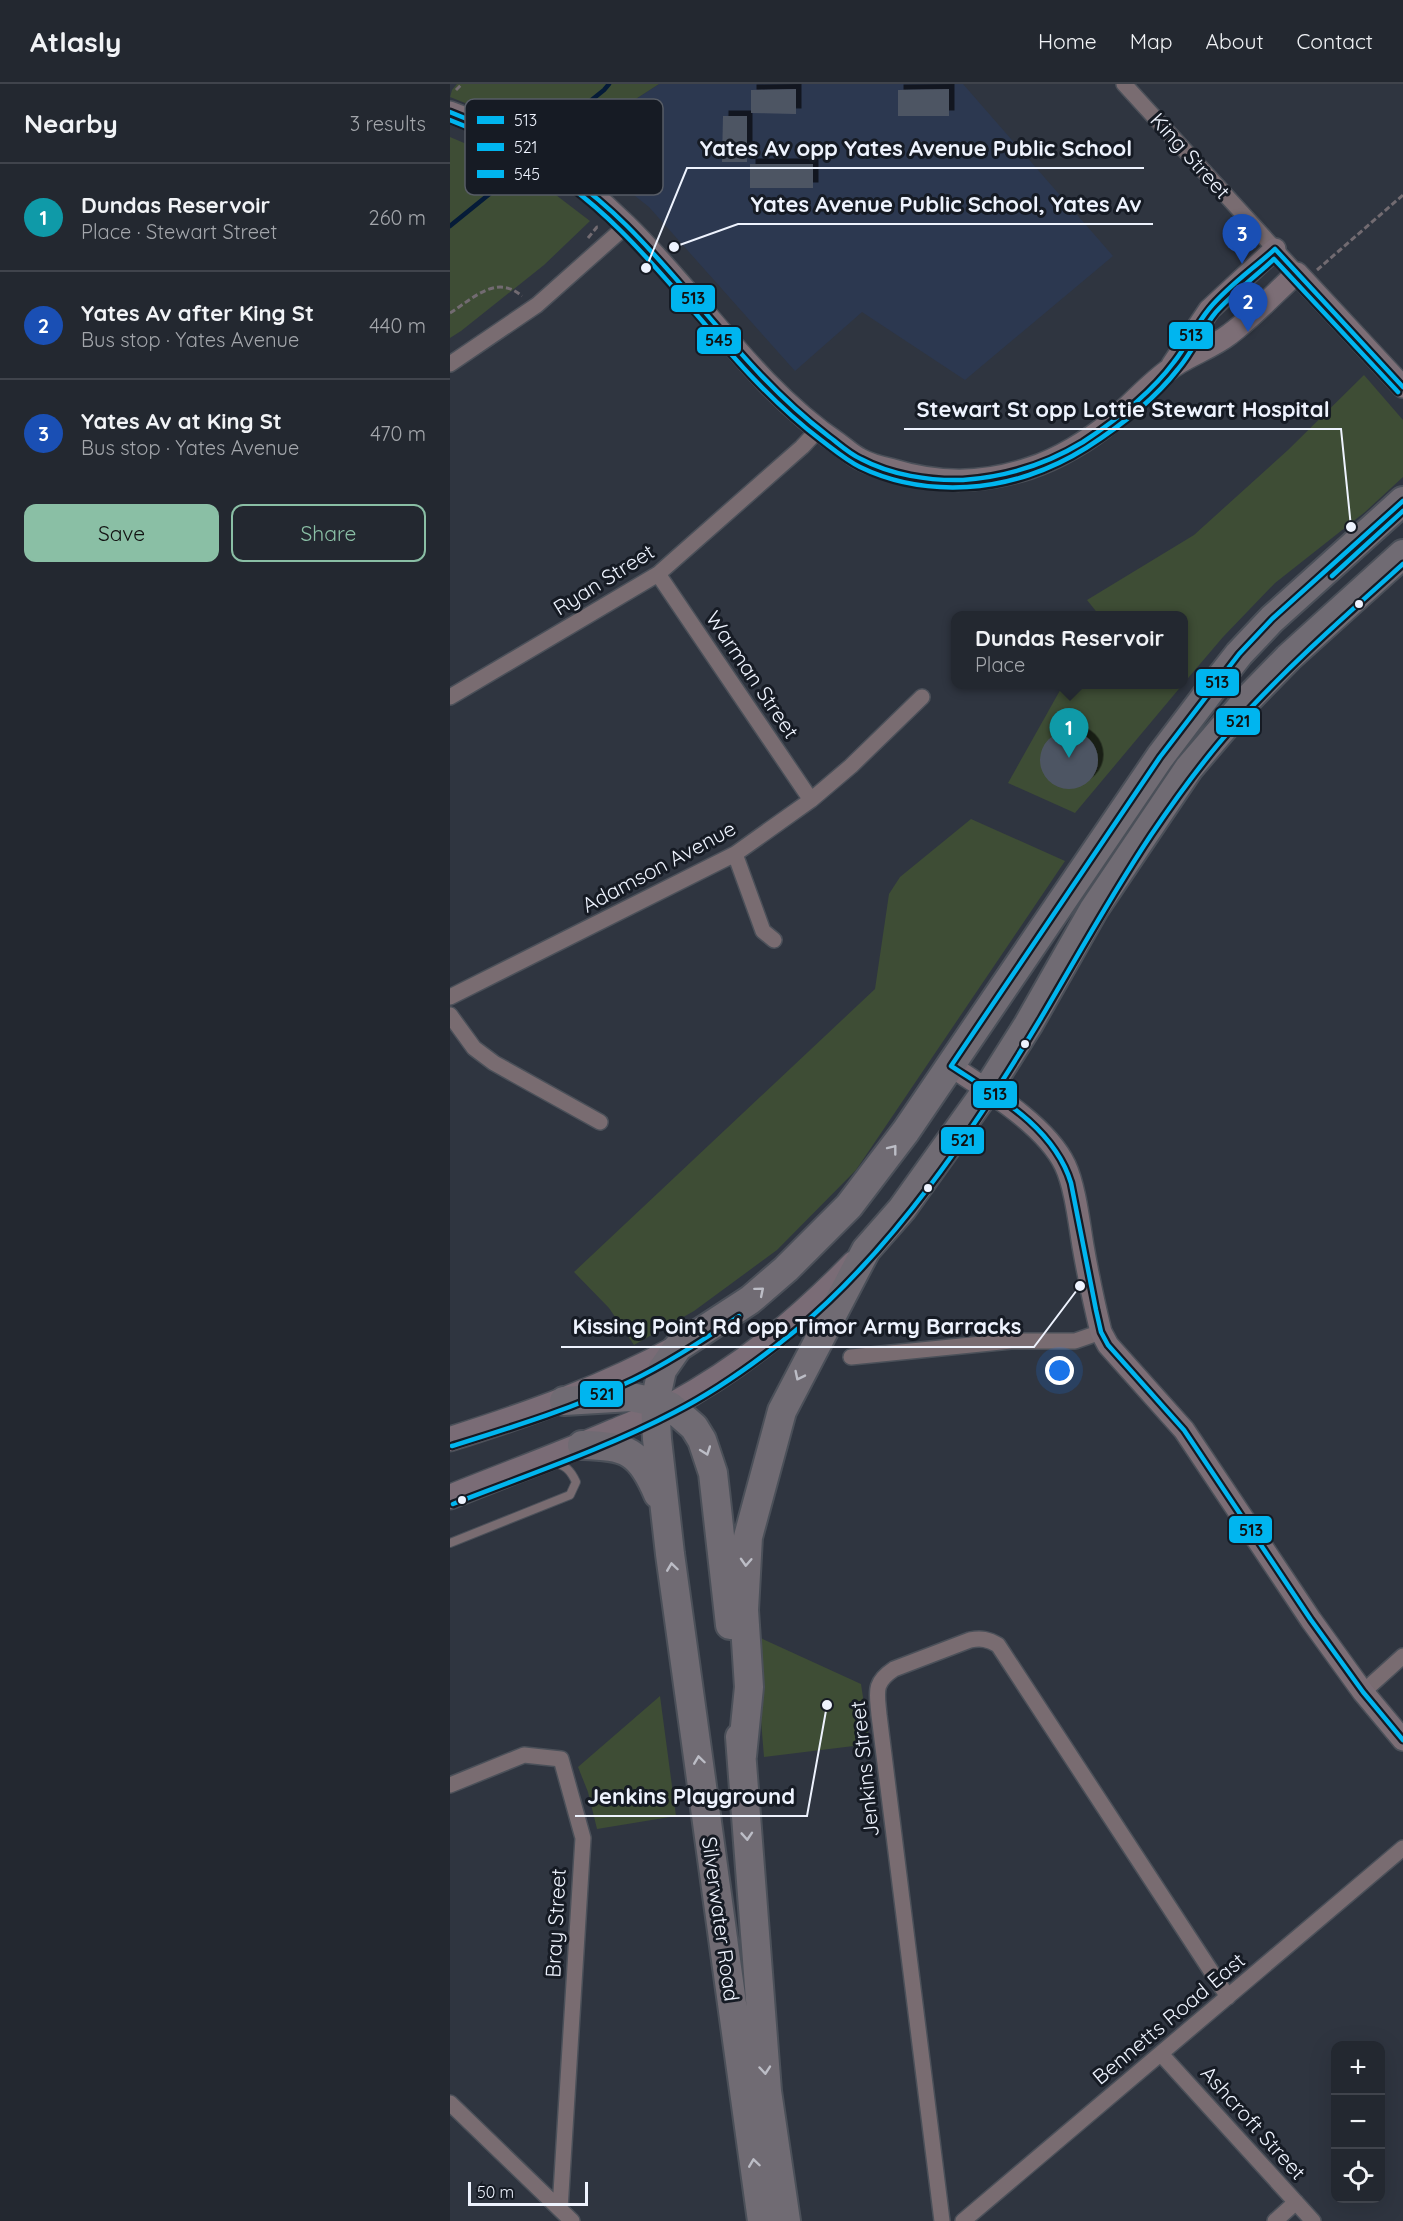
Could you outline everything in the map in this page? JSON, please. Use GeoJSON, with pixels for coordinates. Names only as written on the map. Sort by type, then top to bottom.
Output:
{"type":"FeatureCollection","features":[{"type":"Feature","properties":{"kind":"highway"},"geometry":{"type":"LineString","coordinates":[[678,1347],[750,1300],[786,1269],[849,1206],[906,1131],[1160,757],[1210,691],[1266,625],[1403,501]]}},
{"type":"Feature","properties":{"kind":"highway","name":"Silverwater Road"},"geometry":{"type":"LineString","coordinates":[[742,1756],[749,1687],[744,1610],[748,1537],[782,1411],[866,1250],[902,1209],[987,1090],[1028,1025],[1094,909],[1189,768],[1248,699],[1288,657],[1403,554]]}},
{"type":"Feature","properties":{"kind":"highway","name":"Silverwater Road"},"geometry":{"type":"LineString","coordinates":[[678,1347],[662,1370],[660,1407],[667,1515],[762,2221]]}},
{"type":"Feature","properties":{"kind":"highway"},"geometry":{"type":"LineString","coordinates":[[564,1401],[631,1397],[660,1407]]}},
{"type":"Feature","properties":{"kind":"highway","name":"Silverwater Road"},"geometry":{"type":"LineString","coordinates":[[660,1407],[694,1427],[702,1440],[713,1473],[742,1756],[767,2091],[786,2221]]}},
{"type":"Feature","properties":{"kind":"highway"},"geometry":{"type":"LineString","coordinates":[[582,1445],[619,1448],[628,1452],[651,1476],[667,1515]]}},
{"type":"Feature","properties":{"kind":"main road"},"geometry":{"type":"LineString","coordinates":[[450,1497],[582,1445],[660,1407],[730,1369],[813,1305],[866,1250]]}},
{"type":"Feature","properties":{"kind":"main road"},"geometry":{"type":"LineString","coordinates":[[450,1439],[564,1401],[628,1374],[678,1347]]}},
{"type":"Feature","properties":{"kind":"street","name":"King Street"},"geometry":{"type":"LineString","coordinates":[[1124,84],[1403,387]]}},
{"type":"Feature","properties":{"kind":"street"},"geometry":{"type":"LineString","coordinates":[[450,112],[465,117]]}},
{"type":"Feature","properties":{"kind":"street"},"geometry":{"type":"LineString","coordinates":[[594,195],[627,225],[768,384],[818,430],[869,464],[932,480],[977,479],[1030,468],[1081,442],[1110,422],[1168,370],[1229,335],[1300,277]]}},
{"type":"Feature","properties":{"kind":"street"},"geometry":{"type":"LineString","coordinates":[[450,364],[537,305],[627,225]]}},
{"type":"Feature","properties":{"kind":"street"},"geometry":{"type":"LineString","coordinates":[[1168,370],[1209,310],[1275,249]]}},
{"type":"Feature","properties":{"kind":"street","name":"Ryan Street"},"geometry":{"type":"LineString","coordinates":[[450,697],[658,574],[793,455],[818,430]]}},
{"type":"Feature","properties":{"kind":"street","name":"Warman Street"},"geometry":{"type":"LineString","coordinates":[[658,574],[811,800]]}},
{"type":"Feature","properties":{"kind":"street","name":"Adamson Avenue"},"geometry":{"type":"LineString","coordinates":[[450,997],[735,854],[811,800],[851,766],[922,697]]}},
{"type":"Feature","properties":{"kind":"street"},"geometry":{"type":"LineString","coordinates":[[735,854],[763,931],[774,940]]}},
{"type":"Feature","properties":{"kind":"street"},"geometry":{"type":"LineString","coordinates":[[450,1015],[474,1048],[494,1063],[600,1122]]}},
{"type":"Feature","properties":{"kind":"street"},"geometry":{"type":"LineString","coordinates":[[951,1066],[1036,1127],[1066,1165],[1101,1332],[1119,1359],[1184,1430],[1311,1620],[1363,1692],[1403,1740]]}},
{"type":"Feature","properties":{"kind":"street"},"geometry":{"type":"LineString","coordinates":[[851,1357],[1011,1341],[1075,1341],[1101,1332]]}},
{"type":"Feature","properties":{"kind":"street","name":"Jenkins Street"},"geometry":{"type":"LineString","coordinates":[[942,2221],[879,1715],[878,1683],[884,1676],[894,1669],[970,1640],[981,1638],[998,1645],[1228,1997]]}},
{"type":"Feature","properties":{"kind":"street"},"geometry":{"type":"LineString","coordinates":[[1363,1692],[1403,1656]]}},
{"type":"Feature","properties":{"kind":"street","name":"Bray Street"},"geometry":{"type":"LineString","coordinates":[[450,1785],[524,1755],[561,1759],[583,1838],[560,2209]]}},
{"type":"Feature","properties":{"kind":"street","name":"Bennetts Road East"},"geometry":{"type":"LineString","coordinates":[[963,2221],[1403,1848]]}},
{"type":"Feature","properties":{"kind":"street","name":"Ashcroft Street"},"geometry":{"type":"LineString","coordinates":[[1161,2054],[1313,2221]]}},
{"type":"Feature","properties":{"kind":"street"},"geometry":{"type":"LineString","coordinates":[[450,2103],[572,2221]]}},
{"type":"Feature","properties":{"kind":"street"},"geometry":{"type":"LineString","coordinates":[[1275,2221],[1296,2202]]}},
{"type":"Feature","properties":{"kind":"lane"},"geometry":{"type":"LineString","coordinates":[[450,1543],[570,1495],[576,1482],[571,1472],[560,1464],[540,1461]]}},
{"type":"Feature","properties":{"kind":"path"},"geometry":{"type":"LineString","coordinates":[[456,90],[462,84]]}},
{"type":"Feature","properties":{"kind":"path"},"geometry":{"type":"LineString","coordinates":[[1300,277],[1403,195]]}},
{"type":"Feature","properties":{"kind":"path"},"geometry":{"type":"LineString","coordinates":[[450,313],[497,286],[516,291],[537,305]]}},
{"type":"Feature","properties":{"kind":"shaded area"},"geometry":{"type":"Polygon","coordinates":[[[659,84],[963,84],[1113,256],[965,380],[862,312],[795,371],[649,207],[634,195],[663,195],[663,99],[636,99],[659,84]]]}},
{"type":"Feature","properties":{"kind":"green space"},"geometry":{"type":"Polygon","coordinates":[[[457,84],[659,84],[636,99],[465,99],[465,103],[450,97],[457,84]]]}},
{"type":"Feature","properties":{"kind":"green space"},"geometry":{"type":"Polygon","coordinates":[[[450,137],[465,143],[465,195],[556,195],[590,221],[544,265],[450,338],[450,137]]]}},
{"type":"Feature","properties":{"kind":"green space"},"geometry":{"type":"Polygon","coordinates":[[[1364,375],[1403,420],[1403,477],[1365,512],[1275,583],[1223,637],[1188,678],[1188,611],[1096,611],[1087,600],[1194,535],[1288,450],[1364,375]]]}},
{"type":"Feature","properties":{"kind":"green space"},"geometry":{"type":"Polygon","coordinates":[[[1061,689],[1179,689],[1075,813],[1008,783],[1061,689]]]}},
{"type":"Feature","properties":{"kind":"green space"},"geometry":{"type":"Polygon","coordinates":[[[971,819],[1065,861],[856,1170],[777,1250],[694,1311],[634,1345],[609,1308],[574,1272],[875,989],[889,894],[900,877],[971,819]]]}},
{"type":"Feature","properties":{"kind":"green space"},"geometry":{"type":"Polygon","coordinates":[[[754,1635],[861,1684],[870,1744],[764,1757],[754,1635]]]}},
{"type":"Feature","properties":{"kind":"green space"},"geometry":{"type":"Polygon","coordinates":[[[660,1696],[676,1816],[597,1829],[588,1792],[578,1767],[660,1696]]]}},
{"type":"Feature","properties":{"kind":"building"},"geometry":{"type":"Polygon","coordinates":[[[796,89],[796,114],[751,113],[751,90],[796,89]]]}},
{"type":"Feature","properties":{"kind":"building"},"geometry":{"type":"Polygon","coordinates":[[[949,89],[949,116],[898,116],[898,90],[949,89]]]}},
{"type":"Feature","properties":{"kind":"building"},"geometry":{"type":"Polygon","coordinates":[[[723,116],[747,116],[747,162],[722,162],[723,116]]]}},
{"type":"Feature","properties":{"kind":"building"},"geometry":{"type":"Polygon","coordinates":[[[750,164],[813,164],[813,188],[750,188],[750,164]]]}},
{"type":"Feature","properties":{"kind":"building"},"geometry":{"type":"Polygon","coordinates":[[[1063,731],[1075,731],[1090,739],[1098,754],[1098,766],[1090,781],[1075,789],[1063,789],[1048,781],[1040,766],[1040,754],[1048,739],[1063,731]]]}},
{"type":"Feature","properties":{"kind":"waterway"},"geometry":{"type":"LineString","coordinates":[[593,99],[609,84]]}},
{"type":"Feature","properties":{"kind":"waterway"},"geometry":{"type":"LineString","coordinates":[[450,226],[488,195]]}},
{"type":"Feature","properties":{"kind":"transit line","name":"513"},"geometry":{"type":"LineString","coordinates":[[450,112],[465,118]]}},
{"type":"Feature","properties":{"kind":"transit line","name":"545"},"geometry":{"type":"LineString","coordinates":[[450,120],[465,126]]}},
{"type":"Feature","properties":{"kind":"transit line","name":"545"},"geometry":{"type":"LineString","coordinates":[[582,195],[646,257],[742,366],[793,417],[860,467],[912,484],[940,487],[983,486],[1014,480],[1073,456],[1123,422],[1147,402],[1183,362],[1216,312],[1274,259],[1398,392]]}},
{"type":"Feature","properties":{"kind":"transit line","name":"513"},"geometry":{"type":"LineString","coordinates":[[592,195],[651,251],[747,361],[799,412],[852,454],[873,465],[897,473],[950,480],[994,476],[1040,463],[1083,442],[1120,416],[1155,385],[1179,356],[1216,301],[1275,249],[1403,387]]}},
{"type":"Feature","properties":{"kind":"transit line","name":"513"},"geometry":{"type":"LineString","coordinates":[[1403,501],[1272,619],[1239,654],[1160,757],[951,1066],[1005,1101],[1038,1129],[1052,1145],[1071,1183],[1101,1332],[1108,1345],[1184,1430],[1311,1620],[1363,1692],[1403,1740]]}},
{"type":"Feature","properties":{"kind":"transit line","name":"521"},"geometry":{"type":"LineString","coordinates":[[1332,576],[1403,511]]}},
{"type":"Feature","properties":{"kind":"transit line","name":"521"},"geometry":{"type":"LineString","coordinates":[[453,1504],[594,1450],[691,1403],[722,1385],[767,1353],[831,1299],[899,1225],[960,1144],[1016,1060],[1136,858],[1201,766],[1234,726],[1274,684],[1403,564]]}},
{"type":"Feature","properties":{"kind":"transit line","name":"521"},"geometry":{"type":"LineString","coordinates":[[452,1446],[544,1416],[611,1390],[674,1358],[739,1316]]}},
{"type":"Feature","properties":{"kind":"place","name":"Yates Avenue Public School, Yates Av"},"geometry":{"type":"Point","coordinates":[674,247]}},
{"type":"Feature","properties":{"kind":"place","name":"Yates Av at King St"},"geometry":{"type":"Point","coordinates":[1242,264]}},
{"type":"Feature","properties":{"kind":"place","name":"Yates Av opp Yates Avenue Public School"},"geometry":{"type":"Point","coordinates":[646,268]}},
{"type":"Feature","properties":{"kind":"place","name":"Yates Av after King St"},"geometry":{"type":"Point","coordinates":[1248,332]}},
{"type":"Feature","properties":{"kind":"place","name":"Stewart St opp Lottie Stewart Hospital"},"geometry":{"type":"Point","coordinates":[1351,527]}},
{"type":"Feature","properties":{"kind":"place","name":"Dundas Reservoir"},"geometry":{"type":"Point","coordinates":[1069,758]}},
{"type":"Feature","properties":{"kind":"place","name":"Kissing Point Rd opp Timor Army Barracks"},"geometry":{"type":"Point","coordinates":[1080,1286]}},
{"type":"Feature","properties":{"kind":"place","name":"Jenkins Playground"},"geometry":{"type":"Point","coordinates":[827,1705]}}]}
